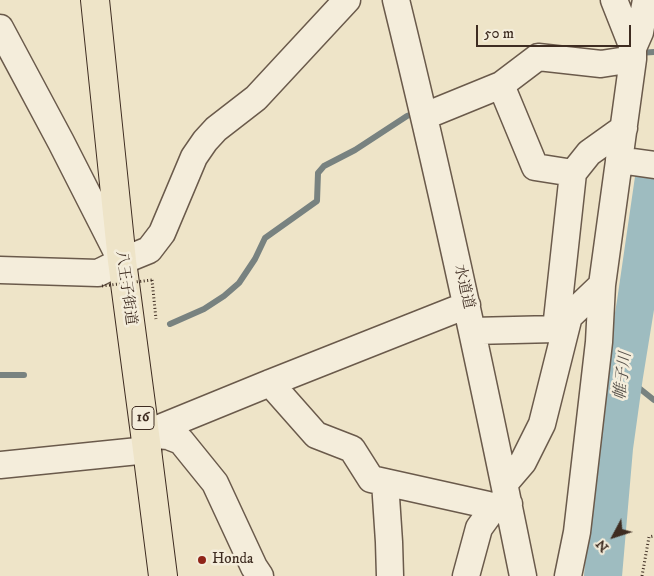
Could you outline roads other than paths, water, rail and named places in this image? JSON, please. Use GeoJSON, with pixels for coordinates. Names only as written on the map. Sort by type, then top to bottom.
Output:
{"type":"FeatureCollection","features":[{"type":"Feature","properties":{"kind":"highway","name":"八王子街道"},"geometry":{"type":"LineString","coordinates":[[95,0],[122,261],[163,576]]}},
{"type":"Feature","properties":{"kind":"street"},"geometry":{"type":"LineString","coordinates":[[0,270],[98,273],[149,250],[162,232],[194,157],[204,141],[216,129],[256,98],[347,0]]}},
{"type":"Feature","properties":{"kind":"street","name":"水道道"},"geometry":{"type":"LineString","coordinates":[[396,0],[467,305],[503,498],[523,576]]}},
{"type":"Feature","properties":{"kind":"street"},"geometry":{"type":"LineString","coordinates":[[614,0],[633,53]]}},
{"type":"Feature","properties":{"kind":"street"},"geometry":{"type":"LineString","coordinates":[[568,576],[577,532],[599,342],[602,285],[637,163],[624,128],[633,53],[640,32],[646,0]]}},
{"type":"Feature","properties":{"kind":"street"},"geometry":{"type":"LineString","coordinates":[[0,28],[122,261]]}},
{"type":"Feature","properties":{"kind":"street"},"geometry":{"type":"LineString","coordinates":[[424,116],[501,85],[538,57],[601,64],[633,53]]}},
{"type":"Feature","properties":{"kind":"street"},"geometry":{"type":"LineString","coordinates":[[501,85],[535,167],[574,173]]}},
{"type":"Feature","properties":{"kind":"street"},"geometry":{"type":"LineString","coordinates":[[466,576],[479,528],[503,498],[542,424],[562,322],[574,173],[589,153],[624,128]]}},
{"type":"Feature","properties":{"kind":"street"},"geometry":{"type":"LineString","coordinates":[[472,332],[562,322],[602,285]]}},
{"type":"Feature","properties":{"kind":"street"},"geometry":{"type":"LineString","coordinates":[[146,442],[270,383],[467,305]]}},
{"type":"Feature","properties":{"kind":"street"},"geometry":{"type":"LineString","coordinates":[[270,383],[316,435],[352,449],[371,479],[503,498]]}},
{"type":"Feature","properties":{"kind":"street"},"geometry":{"type":"LineString","coordinates":[[0,465],[146,442],[168,436],[180,441],[215,483],[260,576]]}},
{"type":"Feature","properties":{"kind":"street"},"geometry":{"type":"LineString","coordinates":[[385,482],[390,576]]}},
{"type":"Feature","properties":{"kind":"waterway"},"geometry":{"type":"LineString","coordinates":[[638,53],[654,52]]}},
{"type":"Feature","properties":{"kind":"waterway"},"geometry":{"type":"LineString","coordinates":[[170,324],[204,309],[239,283],[255,259],[265,238],[317,201],[318,173],[324,166],[355,150],[407,116],[417,112]]}},
{"type":"Feature","properties":{"kind":"waterway","name":"帷子川"},"geometry":{"type":"LineString","coordinates":[[603,576],[614,448],[654,178]]}},
{"type":"Feature","properties":{"kind":"waterway"},"geometry":{"type":"LineString","coordinates":[[644,250],[654,253]]}},
{"type":"Feature","properties":{"kind":"waterway"},"geometry":{"type":"LineString","coordinates":[[0,375],[24,375]]}},
{"type":"Feature","properties":{"kind":"waterway"},"geometry":{"type":"LineString","coordinates":[[624,376],[654,400]]}},
{"type":"Feature","properties":{"kind":"place","name":"Honda"},"geometry":{"type":"Point","coordinates":[202,560]}}]}
